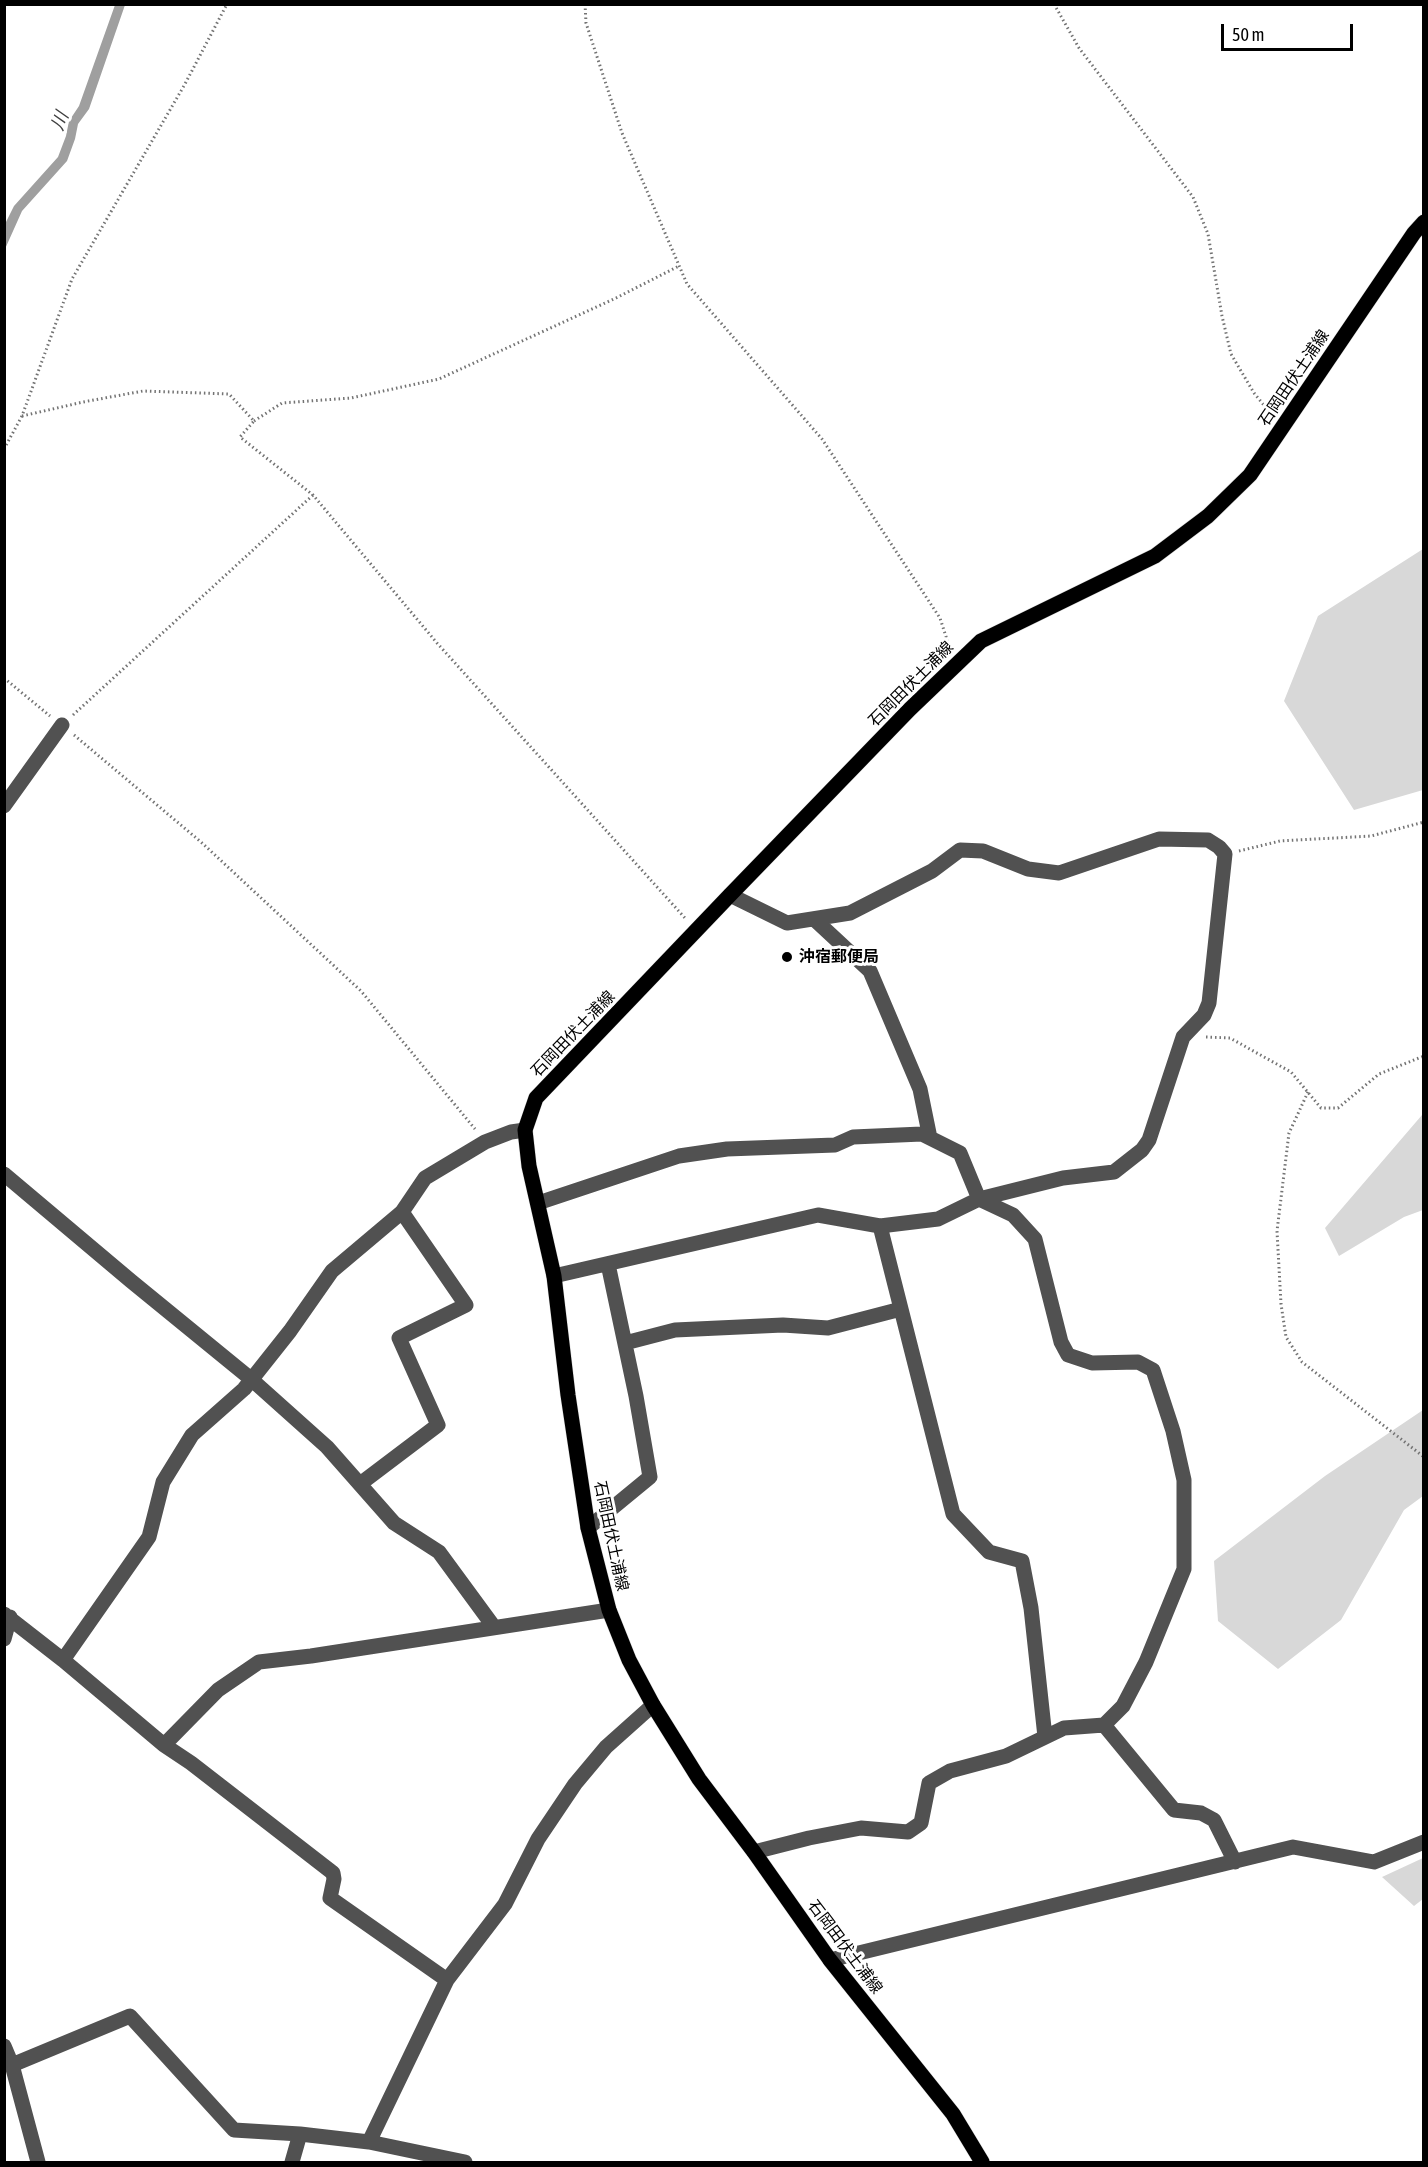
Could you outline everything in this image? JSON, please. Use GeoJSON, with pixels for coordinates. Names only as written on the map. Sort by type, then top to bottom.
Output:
{"type":"FeatureCollection","features":[{"type":"Feature","properties":{"kind":"main road","name":"石岡田伏土浦線"},"geometry":{"type":"LineString","coordinates":[[982,2163],[953,2114],[830,1960],[699,1779],[652,1705],[629,1660],[609,1610],[588,1528],[568,1395],[554,1276],[528,1166],[525,1130],[537,1098],[730,895],[910,710],[981,641],[1155,556],[1208,516],[1250,475],[1414,233],[1424,222]]}},
{"type":"Feature","properties":{"kind":"street"},"geometry":{"type":"LineString","coordinates":[[4,806],[62,725]]}},
{"type":"Feature","properties":{"kind":"street"},"geometry":{"type":"LineString","coordinates":[[554,1276],[818,1215],[880,1226],[938,1219],[979,1199],[1063,1178],[1114,1172],[1142,1150],[1149,1140],[1183,1037],[1204,1015],[1209,1004],[1226,854],[1220,847],[1208,840],[1159,839],[1059,873],[1028,869],[983,851],[960,850],[932,871],[850,913],[787,923],[730,895]]}},
{"type":"Feature","properties":{"kind":"street"},"geometry":{"type":"LineString","coordinates":[[814,919],[870,971],[920,1089],[930,1138]]}},
{"type":"Feature","properties":{"kind":"street"},"geometry":{"type":"LineString","coordinates":[[63,1660],[149,1536],[163,1482],[192,1435],[244,1389],[290,1331],[332,1271],[402,1212],[424,1178],[485,1142],[511,1132],[525,1130]]}},
{"type":"Feature","properties":{"kind":"street"},"geometry":{"type":"LineString","coordinates":[[538,1203],[679,1156],[727,1149],[835,1145],[853,1137],[922,1134],[960,1153],[979,1199],[1013,1215],[1035,1239],[1060,1342],[1068,1355],[1092,1363],[1138,1362],[1153,1370],[1173,1431],[1184,1479],[1184,1569],[1146,1662],[1122,1707],[1104,1725],[1064,1728],[1006,1756],[950,1771],[929,1783],[921,1823],[908,1832],[861,1828],[754,1852]]}},
{"type":"Feature","properties":{"kind":"street"},"geometry":{"type":"LineString","coordinates":[[4,1174],[250,1379],[327,1447],[394,1523],[439,1552],[494,1627]]}},
{"type":"Feature","properties":{"kind":"street"},"geometry":{"type":"LineString","coordinates":[[360,1484],[438,1425],[399,1338],[466,1305],[402,1212]]}},
{"type":"Feature","properties":{"kind":"street"},"geometry":{"type":"LineString","coordinates":[[880,1226],[953,1514],[989,1552],[1022,1561],[1031,1608],[1045,1737]]}},
{"type":"Feature","properties":{"kind":"street"},"geometry":{"type":"LineString","coordinates":[[588,1528],[650,1477],[608,1264]]}},
{"type":"Feature","properties":{"kind":"street"},"geometry":{"type":"LineString","coordinates":[[625,1343],[675,1330],[783,1324],[828,1328],[901,1309]]}},
{"type":"Feature","properties":{"kind":"street"},"geometry":{"type":"LineString","coordinates":[[164,1745],[218,1690],[259,1662],[322,1655],[609,1610]]}},
{"type":"Feature","properties":{"kind":"street"},"geometry":{"type":"LineString","coordinates":[[7,1615],[164,1745],[191,1763],[333,1873],[334,1880],[330,1898],[447,1980]]}},
{"type":"Feature","properties":{"kind":"street"},"geometry":{"type":"LineString","coordinates":[[4,1639],[7,1615]]}},
{"type":"Feature","properties":{"kind":"street"},"geometry":{"type":"LineString","coordinates":[[369,2142],[447,1980],[505,1904],[538,1839],[575,1784],[606,1747],[652,1705]]}},
{"type":"Feature","properties":{"kind":"street"},"geometry":{"type":"LineString","coordinates":[[1104,1725],[1174,1810],[1201,1813],[1214,1820],[1235,1862]]}},
{"type":"Feature","properties":{"kind":"street"},"geometry":{"type":"LineString","coordinates":[[830,1960],[1293,1846],[1374,1862],[1424,1842]]}},
{"type":"Feature","properties":{"kind":"street"},"geometry":{"type":"LineString","coordinates":[[12,2066],[130,2016],[234,2130],[300,2134],[369,2142],[465,2163]]}},
{"type":"Feature","properties":{"kind":"street"},"geometry":{"type":"LineString","coordinates":[[4,2046],[12,2066],[38,2163]]}},
{"type":"Feature","properties":{"kind":"street"},"geometry":{"type":"LineString","coordinates":[[292,2163],[300,2134]]}},
{"type":"Feature","properties":{"kind":"path"},"geometry":{"type":"LineString","coordinates":[[4,450],[22,416],[72,279],[185,84],[226,4]]}},
{"type":"Feature","properties":{"kind":"path"},"geometry":{"type":"LineString","coordinates":[[585,4],[586,22],[622,133],[687,284],[822,439],[940,618],[956,666]]}},
{"type":"Feature","properties":{"kind":"path"},"geometry":{"type":"LineString","coordinates":[[1054,4],[1079,48],[1193,196],[1208,234],[1231,354],[1254,393],[1282,428]]}},
{"type":"Feature","properties":{"kind":"path"},"geometry":{"type":"LineString","coordinates":[[679,266],[616,298],[439,379],[351,398],[282,402],[254,421],[240,437],[313,495],[437,643],[696,930]]}},
{"type":"Feature","properties":{"kind":"path"},"geometry":{"type":"LineString","coordinates":[[22,416],[143,391],[229,394],[254,421]]}},
{"type":"Feature","properties":{"kind":"path"},"geometry":{"type":"LineString","coordinates":[[62,725],[313,495]]}},
{"type":"Feature","properties":{"kind":"path"},"geometry":{"type":"LineString","coordinates":[[4,678],[201,842],[361,991],[485,1142]]}},
{"type":"Feature","properties":{"kind":"path"},"geometry":{"type":"LineString","coordinates":[[1226,854],[1280,841],[1371,836],[1424,822]]}},
{"type":"Feature","properties":{"kind":"path"},"geometry":{"type":"LineString","coordinates":[[1183,1037],[1230,1038],[1291,1072],[1321,1108],[1338,1108],[1379,1074],[1424,1056]]}},
{"type":"Feature","properties":{"kind":"path"},"geometry":{"type":"LineString","coordinates":[[1308,1092],[1289,1133],[1277,1231],[1281,1304],[1287,1337],[1302,1362],[1424,1457]]}},
{"type":"Feature","properties":{"kind":"shaded area"},"geometry":{"type":"Polygon","coordinates":[[[115,5],[125,5],[89,109],[78,124],[67,161],[22,211],[5,249],[5,224],[14,206],[58,157],[69,121],[79,106],[115,5]]]}},
{"type":"Feature","properties":{"kind":"shaded area"},"geometry":{"type":"Polygon","coordinates":[[[1423,549],[1423,790],[1354,810],[1284,701],[1318,616],[1423,549]]]}},
{"type":"Feature","properties":{"kind":"shaded area"},"geometry":{"type":"Polygon","coordinates":[[[1422,1115],[1423,1210],[1404,1217],[1339,1256],[1325,1228],[1422,1115]]]}},
{"type":"Feature","properties":{"kind":"shaded area"},"geometry":{"type":"Polygon","coordinates":[[[1423,1410],[1423,1496],[1404,1510],[1341,1620],[1278,1669],[1218,1621],[1214,1561],[1325,1476],[1423,1410]]]}},
{"type":"Feature","properties":{"kind":"shaded area"},"geometry":{"type":"Polygon","coordinates":[[[1423,1858],[1423,1899],[1414,1906],[1382,1877],[1423,1858]]]}},
{"type":"Feature","properties":{"kind":"place","name":"沖宿郵便局"},"geometry":{"type":"Point","coordinates":[787,957]}},
{"type":"Feature","properties":{"kind":"water label","name":"川"},"geometry":{"type":"Point","coordinates":[60,121]}}]}
